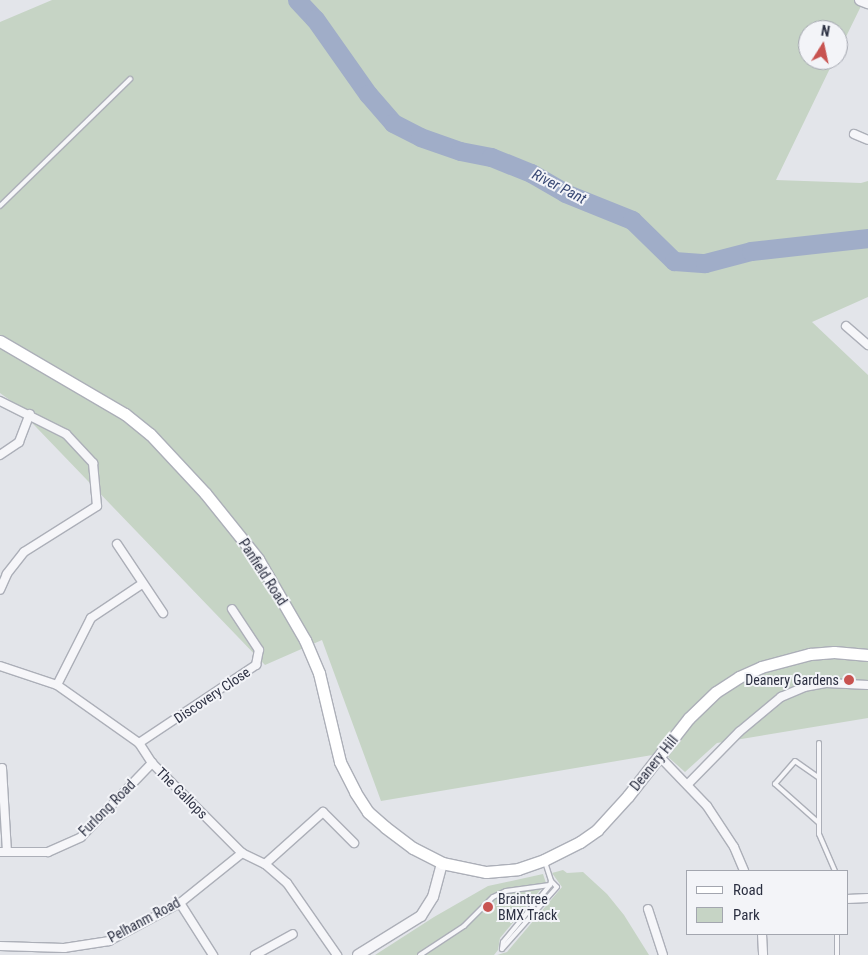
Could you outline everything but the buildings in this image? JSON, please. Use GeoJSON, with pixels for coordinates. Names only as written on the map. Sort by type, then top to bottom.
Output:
{"type":"FeatureCollection","features":[{"type":"Feature","properties":{"kind":"main road","name":"Panfield Road"},"geometry":{"type":"LineString","coordinates":[[0,341],[125,414],[150,434],[205,493],[258,559],[305,640],[319,673],[340,762],[355,792],[368,812],[385,827],[412,848],[442,863]]}},
{"type":"Feature","properties":{"kind":"main road","name":"Deanery Hill"},"geometry":{"type":"LineString","coordinates":[[442,863],[486,872],[518,869],[544,860],[580,842],[597,830],[700,707],[739,677],[761,667],[810,654],[834,652],[868,655]]}},
{"type":"Feature","properties":{"kind":"street"},"geometry":{"type":"LineString","coordinates":[[860,0],[868,3]]}},
{"type":"Feature","properties":{"kind":"street"},"geometry":{"type":"LineString","coordinates":[[854,134],[868,140]]}},
{"type":"Feature","properties":{"kind":"street"},"geometry":{"type":"LineString","coordinates":[[846,326],[868,345]]}},
{"type":"Feature","properties":{"kind":"street"},"geometry":{"type":"LineString","coordinates":[[0,401],[30,414],[66,434],[93,464],[97,506],[24,552],[3,573],[0,590]]}},
{"type":"Feature","properties":{"kind":"street"},"geometry":{"type":"LineString","coordinates":[[0,455],[19,442],[30,414]]}},
{"type":"Feature","properties":{"kind":"street"},"geometry":{"type":"LineString","coordinates":[[117,544],[163,613]]}},
{"type":"Feature","properties":{"kind":"street"},"geometry":{"type":"LineString","coordinates":[[58,685],[90,618],[142,584]]}},
{"type":"Feature","properties":{"kind":"street","name":"Discovery Close"},"geometry":{"type":"LineString","coordinates":[[139,743],[256,665],[258,650],[232,609]]}},
{"type":"Feature","properties":{"kind":"street","name":"The Gallops"},"geometry":{"type":"LineString","coordinates":[[0,666],[58,685],[139,743],[152,763],[242,853],[265,864],[287,882],[337,955]]}},
{"type":"Feature","properties":{"kind":"street"},"geometry":{"type":"LineString","coordinates":[[688,784],[739,732],[781,697],[804,687],[826,683],[868,684]]}},
{"type":"Feature","properties":{"kind":"street"},"geometry":{"type":"LineString","coordinates":[[660,757],[688,784],[707,806],[734,847],[744,870]]}},
{"type":"Feature","properties":{"kind":"street","name":"Furlong Road"},"geometry":{"type":"LineString","coordinates":[[4,852],[48,852],[81,837],[152,763]]}},
{"type":"Feature","properties":{"kind":"street"},"geometry":{"type":"LineString","coordinates":[[2,768],[4,852]]}},
{"type":"Feature","properties":{"kind":"street"},"geometry":{"type":"LineString","coordinates":[[265,864],[323,812],[354,843]]}},
{"type":"Feature","properties":{"kind":"street","name":"Pelhanm Road"},"geometry":{"type":"LineString","coordinates":[[0,946],[65,952],[109,941],[180,903],[242,853]]}},
{"type":"Feature","properties":{"kind":"street"},"geometry":{"type":"LineString","coordinates":[[358,955],[420,916],[433,897],[442,863]]}},
{"type":"Feature","properties":{"kind":"street"},"geometry":{"type":"LineString","coordinates":[[848,899],[868,898]]}},
{"type":"Feature","properties":{"kind":"street"},"geometry":{"type":"LineString","coordinates":[[180,903],[213,955]]}},
{"type":"Feature","properties":{"kind":"street"},"geometry":{"type":"LineString","coordinates":[[648,909],[662,955]]}},
{"type":"Feature","properties":{"kind":"street"},"geometry":{"type":"LineString","coordinates":[[255,955],[293,934]]}},
{"type":"Feature","properties":{"kind":"street"},"geometry":{"type":"LineString","coordinates":[[762,935],[763,955]]}},
{"type":"Feature","properties":{"kind":"lane"},"geometry":{"type":"LineString","coordinates":[[0,206],[130,80]]}},
{"type":"Feature","properties":{"kind":"lane"},"geometry":{"type":"LineString","coordinates":[[819,743],[819,823],[823,847],[835,866],[835,870]]}},
{"type":"Feature","properties":{"kind":"lane"},"geometry":{"type":"LineString","coordinates":[[819,778],[796,762],[775,784],[819,823]]}},
{"type":"Feature","properties":{"kind":"lane"},"geometry":{"type":"LineString","coordinates":[[544,860],[551,883],[557,887],[502,949],[503,942],[551,883]]}},
{"type":"Feature","properties":{"kind":"lane"},"geometry":{"type":"LineString","coordinates":[[420,955],[464,926],[493,896],[506,890],[551,883]]}},
{"type":"Feature","properties":{"kind":"lane"},"geometry":{"type":"LineString","coordinates":[[837,935],[837,955]]}},
{"type":"Feature","properties":{"kind":"green space"},"geometry":{"type":"Polygon","coordinates":[[[52,0],[864,0],[848,33],[848,20],[798,20],[798,70],[829,70],[776,180],[861,183],[868,181],[868,297],[812,322],[868,375],[868,718],[717,743],[685,772],[667,756],[670,752],[381,801],[322,640],[265,665],[11,401],[0,393],[0,22],[52,0]]]}},
{"type":"Feature","properties":{"kind":"green space"},"geometry":{"type":"Polygon","coordinates":[[[563,870],[567,873],[583,872],[607,894],[624,915],[649,955],[497,955],[507,952],[562,887],[552,873],[563,870]]]}},
{"type":"Feature","properties":{"kind":"green space","name":"Braintree BMX Track"},"geometry":{"type":"Polygon","coordinates":[[[543,874],[546,883],[500,938],[498,950],[494,955],[375,955],[434,917],[488,886],[543,874]]]}},
{"type":"Feature","properties":{"kind":"waterway","name":"River Pant"},"geometry":{"type":"LineString","coordinates":[[297,0],[315,19],[368,94],[393,123],[420,137],[460,151],[491,157],[531,173],[565,193],[632,220],[674,261],[705,263],[751,251],[868,238]]}},
{"type":"Feature","properties":{"kind":"place","name":"Deanery Gardens"},"geometry":{"type":"Point","coordinates":[849,680]}},
{"type":"Feature","properties":{"kind":"place","name":"Braintree BMX Track"},"geometry":{"type":"Point","coordinates":[488,907]}}]}
